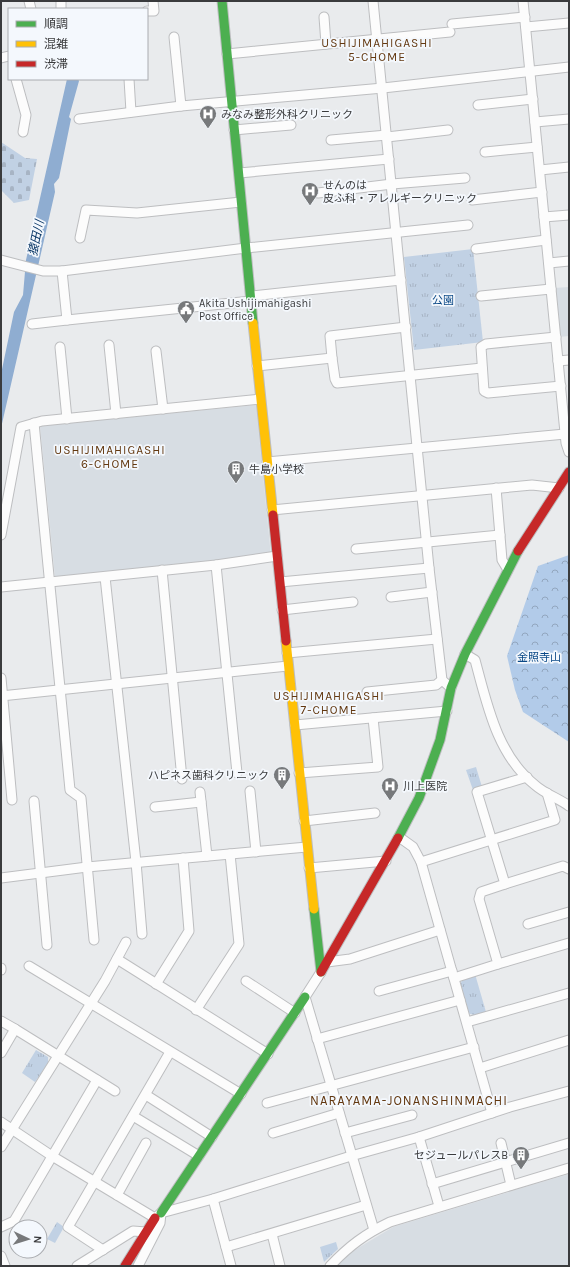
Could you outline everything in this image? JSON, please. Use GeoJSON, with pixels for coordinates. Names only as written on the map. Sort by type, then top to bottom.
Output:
{"type":"FeatureCollection","features":[{"type":"Feature","properties":{"kind":"street"},"geometry":{"type":"LineString","coordinates":[[148,12],[154,11],[153,1]]}},
{"type":"Feature","properties":{"kind":"street"},"geometry":{"type":"LineString","coordinates":[[222,1],[260,399],[321,972]]}},
{"type":"Feature","properties":{"kind":"street"},"geometry":{"type":"LineString","coordinates":[[373,1],[390,159],[426,543],[442,680],[451,688]]}},
{"type":"Feature","properties":{"kind":"street"},"geometry":{"type":"LineString","coordinates":[[523,1],[558,361],[569,452]]}},
{"type":"Feature","properties":{"kind":"street"},"geometry":{"type":"LineString","coordinates":[[324,17],[326,44]]}},
{"type":"Feature","properties":{"kind":"street"},"geometry":{"type":"LineString","coordinates":[[226,54],[377,39],[525,17]]}},
{"type":"Feature","properties":{"kind":"street"},"geometry":{"type":"LineString","coordinates":[[526,27],[569,23]]}},
{"type":"Feature","properties":{"kind":"street"},"geometry":{"type":"LineString","coordinates":[[174,37],[181,106]]}},
{"type":"Feature","properties":{"kind":"street"},"geometry":{"type":"LineString","coordinates":[[79,119],[231,100],[383,88],[530,73],[569,67]]}},
{"type":"Feature","properties":{"kind":"street"},"geometry":{"type":"LineString","coordinates":[[16,80],[26,115],[23,132]]}},
{"type":"Feature","properties":{"kind":"street"},"geometry":{"type":"LineString","coordinates":[[129,80],[132,112]]}},
{"type":"Feature","properties":{"kind":"street"},"geometry":{"type":"LineString","coordinates":[[478,104],[533,99]]}},
{"type":"Feature","properties":{"kind":"street"},"geometry":{"type":"LineString","coordinates":[[535,122],[569,119]]}},
{"type":"Feature","properties":{"kind":"street"},"geometry":{"type":"LineString","coordinates":[[234,130],[291,125]]}},
{"type":"Feature","properties":{"kind":"street"},"geometry":{"type":"LineString","coordinates":[[331,140],[448,130]]}},
{"type":"Feature","properties":{"kind":"street"},"geometry":{"type":"LineString","coordinates":[[486,152],[537,147]]}},
{"type":"Feature","properties":{"kind":"street"},"geometry":{"type":"LineString","coordinates":[[239,173],[390,159]]}},
{"type":"Feature","properties":{"kind":"street"},"geometry":{"type":"LineString","coordinates":[[540,170],[569,167]]}},
{"type":"Feature","properties":{"kind":"street"},"geometry":{"type":"LineString","coordinates":[[318,193],[392,184],[465,178]]}},
{"type":"Feature","properties":{"kind":"street"},"geometry":{"type":"LineString","coordinates":[[472,200],[542,192]]}},
{"type":"Feature","properties":{"kind":"street"},"geometry":{"type":"LineString","coordinates":[[80,238],[86,210],[137,213],[241,202]]}},
{"type":"Feature","properties":{"kind":"street"},"geometry":{"type":"LineString","coordinates":[[544,217],[569,215]]}},
{"type":"Feature","properties":{"kind":"street"},"geometry":{"type":"LineString","coordinates":[[1,260],[43,271],[62,270],[397,231],[468,225]]}},
{"type":"Feature","properties":{"kind":"street"},"geometry":{"type":"LineString","coordinates":[[476,248],[546,240]]}},
{"type":"Feature","properties":{"kind":"street"},"geometry":{"type":"LineString","coordinates":[[549,263],[569,261]]}},
{"type":"Feature","properties":{"kind":"street"},"geometry":{"type":"LineString","coordinates":[[62,270],[67,320]]}},
{"type":"Feature","properties":{"kind":"street"},"geometry":{"type":"LineString","coordinates":[[32,324],[401,280]]}},
{"type":"Feature","properties":{"kind":"street"},"geometry":{"type":"LineString","coordinates":[[481,296],[551,289]]}},
{"type":"Feature","properties":{"kind":"street"},"geometry":{"type":"LineString","coordinates":[[406,327],[330,336],[334,379],[337,383],[482,368]]}},
{"type":"Feature","properties":{"kind":"street"},"geometry":{"type":"LineString","coordinates":[[556,337],[486,344],[481,347],[484,391],[488,393],[561,386]]}},
{"type":"Feature","properties":{"kind":"street"},"geometry":{"type":"LineString","coordinates":[[109,345],[116,414]]}},
{"type":"Feature","properties":{"kind":"street"},"geometry":{"type":"LineString","coordinates":[[60,348],[67,419]]}},
{"type":"Feature","properties":{"kind":"street"},"geometry":{"type":"LineString","coordinates":[[156,351],[163,409]]}},
{"type":"Feature","properties":{"kind":"street"},"geometry":{"type":"LineString","coordinates":[[257,366],[332,358]]}},
{"type":"Feature","properties":{"kind":"street"},"geometry":{"type":"LineString","coordinates":[[558,361],[569,360]]}},
{"type":"Feature","properties":{"kind":"street"},"geometry":{"type":"LineString","coordinates":[[1,535],[21,427],[34,423],[67,419],[260,399]]}},
{"type":"Feature","properties":{"kind":"street"},"geometry":{"type":"LineString","coordinates":[[34,423],[70,790],[81,798],[94,940]]}},
{"type":"Feature","properties":{"kind":"street"},"geometry":{"type":"LineString","coordinates":[[267,462],[566,434]]}},
{"type":"Feature","properties":{"kind":"street"},"geometry":{"type":"LineString","coordinates":[[125,1266],[146,1232],[200,1156],[295,1013],[327,962],[386,861],[419,798],[440,740],[451,688],[465,654],[522,543],[569,472]]}},
{"type":"Feature","properties":{"kind":"street"},"geometry":{"type":"LineString","coordinates":[[272,510],[532,485],[559,488]]}},
{"type":"Feature","properties":{"kind":"street"},"geometry":{"type":"LineString","coordinates":[[496,488],[502,560],[508,570]]}},
{"type":"Feature","properties":{"kind":"street"},"geometry":{"type":"LineString","coordinates":[[356,549],[500,535]]}},
{"type":"Feature","properties":{"kind":"street"},"geometry":{"type":"LineString","coordinates":[[1,587],[216,565],[277,556]]}},
{"type":"Feature","properties":{"kind":"street"},"geometry":{"type":"LineString","coordinates":[[216,565],[237,774]]}},
{"type":"Feature","properties":{"kind":"street"},"geometry":{"type":"LineString","coordinates":[[280,582],[429,568]]}},
{"type":"Feature","properties":{"kind":"street"},"geometry":{"type":"LineString","coordinates":[[162,570],[182,779]]}},
{"type":"Feature","properties":{"kind":"street"},"geometry":{"type":"LineString","coordinates":[[105,577],[136,862],[142,934]]}},
{"type":"Feature","properties":{"kind":"street"},"geometry":{"type":"LineString","coordinates":[[391,597],[432,592]]}},
{"type":"Feature","properties":{"kind":"street"},"geometry":{"type":"LineString","coordinates":[[282,610],[353,602]]}},
{"type":"Feature","properties":{"kind":"street"},"geometry":{"type":"LineString","coordinates":[[287,653],[437,639]]}},
{"type":"Feature","properties":{"kind":"street"},"geometry":{"type":"LineString","coordinates":[[465,654],[474,660],[486,702],[500,741],[534,785],[569,806]]}},
{"type":"Feature","properties":{"kind":"street"},"geometry":{"type":"LineString","coordinates":[[2,696],[288,666]]}},
{"type":"Feature","properties":{"kind":"street"},"geometry":{"type":"LineString","coordinates":[[1,678],[12,800]]}},
{"type":"Feature","properties":{"kind":"street"},"geometry":{"type":"LineString","coordinates":[[367,692],[436,685],[442,680]]}},
{"type":"Feature","properties":{"kind":"street"},"geometry":{"type":"LineString","coordinates":[[295,725],[447,711]]}},
{"type":"Feature","properties":{"kind":"street"},"geometry":{"type":"LineString","coordinates":[[299,773],[378,766],[373,718]]}},
{"type":"Feature","properties":{"kind":"street"},"geometry":{"type":"LineString","coordinates":[[505,884],[490,839],[477,792],[527,777]]}},
{"type":"Feature","properties":{"kind":"street"},"geometry":{"type":"LineString","coordinates":[[250,791],[256,852]]}},
{"type":"Feature","properties":{"kind":"street"},"geometry":{"type":"LineString","coordinates":[[200,792],[207,856]]}},
{"type":"Feature","properties":{"kind":"street"},"geometry":{"type":"LineString","coordinates":[[421,862],[490,839],[555,820],[547,793]]}},
{"type":"Feature","properties":{"kind":"street"},"geometry":{"type":"LineString","coordinates":[[34,801],[47,945]]}},
{"type":"Feature","properties":{"kind":"street"},"geometry":{"type":"LineString","coordinates":[[155,807],[201,802]]}},
{"type":"Feature","properties":{"kind":"street"},"geometry":{"type":"LineString","coordinates":[[304,821],[375,813]]}},
{"type":"Feature","properties":{"kind":"street"},"geometry":{"type":"LineString","coordinates":[[399,837],[413,847],[421,862],[492,1113]]}},
{"type":"Feature","properties":{"kind":"street"},"geometry":{"type":"LineString","coordinates":[[1,878],[136,862],[307,847]]}},
{"type":"Feature","properties":{"kind":"street"},"geometry":{"type":"LineString","coordinates":[[196,1010],[239,944],[230,854]]}},
{"type":"Feature","properties":{"kind":"street"},"geometry":{"type":"LineString","coordinates":[[156,984],[189,931],[183,858]]}},
{"type":"Feature","properties":{"kind":"street"},"geometry":{"type":"LineString","coordinates":[[310,868],[386,861]]}},
{"type":"Feature","properties":{"kind":"street"},"geometry":{"type":"LineString","coordinates":[[498,964],[479,900],[481,892],[563,866],[569,869]]}},
{"type":"Feature","properties":{"kind":"street"},"geometry":{"type":"LineString","coordinates":[[528,924],[569,912]]}},
{"type":"Feature","properties":{"kind":"street"},"geometry":{"type":"LineString","coordinates":[[327,962],[350,959],[440,930]]}},
{"type":"Feature","properties":{"kind":"street"},"geometry":{"type":"LineString","coordinates":[[1,1147],[126,942]]}},
{"type":"Feature","properties":{"kind":"street"},"geometry":{"type":"LineString","coordinates":[[379,991],[498,964],[569,943]]}},
{"type":"Feature","properties":{"kind":"street"},"geometry":{"type":"LineString","coordinates":[[117,959],[268,1054]]}},
{"type":"Feature","properties":{"kind":"street"},"geometry":{"type":"LineString","coordinates":[[29,966],[241,1094]]}},
{"type":"Feature","properties":{"kind":"street"},"geometry":{"type":"LineString","coordinates":[[246,981],[295,1013]]}},
{"type":"Feature","properties":{"kind":"street"},"geometry":{"type":"LineString","coordinates":[[467,1022],[569,993]]}},
{"type":"Feature","properties":{"kind":"street"},"geometry":{"type":"LineString","coordinates":[[305,997],[374,1230]]}},
{"type":"Feature","properties":{"kind":"street"},"geometry":{"type":"LineString","coordinates":[[317,1039],[460,1000]]}},
{"type":"Feature","properties":{"kind":"street"},"geometry":{"type":"LineString","coordinates":[[1,1021],[115,1091]]}},
{"type":"Feature","properties":{"kind":"street"},"geometry":{"type":"LineString","coordinates":[[1,1053],[15,1029]]}},
{"type":"Feature","properties":{"kind":"street"},"geometry":{"type":"LineString","coordinates":[[480,1068],[569,1040]]}},
{"type":"Feature","properties":{"kind":"street"},"geometry":{"type":"LineString","coordinates":[[267,1103],[474,1047]]}},
{"type":"Feature","properties":{"kind":"street"},"geometry":{"type":"LineString","coordinates":[[103,1250],[68,1226],[170,1052]]}},
{"type":"Feature","properties":{"kind":"street"},"geometry":{"type":"LineString","coordinates":[[1,1226],[14,1221],[97,1080]]}},
{"type":"Feature","properties":{"kind":"street"},"geometry":{"type":"LineString","coordinates":[[1,1122],[52,1156],[117,1195],[158,1215],[569,1091]]}},
{"type":"Feature","properties":{"kind":"street"},"geometry":{"type":"LineString","coordinates":[[146,1094],[212,1137]]}},
{"type":"Feature","properties":{"kind":"street"},"geometry":{"type":"LineString","coordinates":[[273,1133],[339,1113]]}},
{"type":"Feature","properties":{"kind":"street"},"geometry":{"type":"LineString","coordinates":[[345,1133],[412,1115]]}},
{"type":"Feature","properties":{"kind":"street"},"geometry":{"type":"LineString","coordinates":[[133,1116],[200,1156]]}},
{"type":"Feature","properties":{"kind":"street"},"geometry":{"type":"LineString","coordinates":[[419,1137],[439,1206]]}},
{"type":"Feature","properties":{"kind":"street"},"geometry":{"type":"LineString","coordinates":[[117,1195],[146,1143]]}},
{"type":"Feature","properties":{"kind":"street"},"geometry":{"type":"LineString","coordinates":[[501,1143],[511,1185]]}},
{"type":"Feature","properties":{"kind":"street"},"geometry":{"type":"LineString","coordinates":[[432,1184],[569,1143]]}},
{"type":"Feature","properties":{"kind":"street"},"geometry":{"type":"LineString","coordinates":[[330,1266],[349,1246],[390,1222],[569,1168]]}},
{"type":"Feature","properties":{"kind":"street"},"geometry":{"type":"LineString","coordinates":[[213,1199],[231,1266]]}},
{"type":"Feature","properties":{"kind":"street"},"geometry":{"type":"LineString","coordinates":[[226,1247],[366,1205]]}},
{"type":"Feature","properties":{"kind":"street"},"geometry":{"type":"LineString","coordinates":[[138,1266],[160,1223],[158,1215]]}},
{"type":"Feature","properties":{"kind":"street"},"geometry":{"type":"LineString","coordinates":[[77,1266],[133,1231],[146,1232]]}},
{"type":"Feature","properties":{"kind":"street"},"geometry":{"type":"LineString","coordinates":[[272,1234],[280,1266]]}},
{"type":"Feature","properties":{"kind":"street"},"geometry":{"type":"LineString","coordinates":[[1,1256],[5,1266]]}},
{"type":"Feature","properties":{"kind":"shaded area"},"geometry":{"type":"Polygon","coordinates":[[[569,287],[569,336],[559,337],[554,288],[569,287]]]}},
{"type":"Feature","properties":{"kind":"shaded area"},"geometry":{"type":"Polygon","coordinates":[[[256,405],[271,556],[55,577],[40,426],[256,405]]]}},
{"type":"Feature","properties":{"kind":"shaded area"},"geometry":{"type":"Polygon","coordinates":[[[569,1174],[569,1266],[336,1266],[348,1254],[393,1227],[569,1174]]]}},
{"type":"Feature","properties":{"kind":"green space"},"geometry":{"type":"Polygon","coordinates":[[[1,142],[25,158],[37,159],[29,200],[14,203],[1,190],[1,142]]]}},
{"type":"Feature","properties":{"kind":"green space","name":"公園"},"geometry":{"type":"Polygon","coordinates":[[[473,249],[483,342],[414,350],[404,257],[473,249]]]}},
{"type":"Feature","properties":{"kind":"green space","name":"金照寺山"},"geometry":{"type":"Polygon","coordinates":[[[569,555],[569,742],[523,712],[515,690],[507,656],[538,566],[569,555]]]}},
{"type":"Feature","properties":{"kind":"green space"},"geometry":{"type":"Polygon","coordinates":[[[476,767],[482,787],[473,790],[466,770],[476,767]]]}},
{"type":"Feature","properties":{"kind":"green space"},"geometry":{"type":"Polygon","coordinates":[[[475,974],[486,1012],[474,1015],[467,1013],[460,985],[463,978],[475,974]]]}},
{"type":"Feature","properties":{"kind":"green space"},"geometry":{"type":"Polygon","coordinates":[[[36,1050],[48,1057],[48,1063],[35,1082],[22,1073],[36,1050]]]}},
{"type":"Feature","properties":{"kind":"green space"},"geometry":{"type":"Polygon","coordinates":[[[57,1222],[64,1227],[55,1243],[48,1240],[57,1222]]]}},
{"type":"Feature","properties":{"kind":"green space"},"geometry":{"type":"Polygon","coordinates":[[[336,1242],[338,1249],[324,1262],[320,1247],[336,1242]]]}},
{"type":"Feature","properties":{"kind":"water","name":"猿田川"},"geometry":{"type":"Polygon","coordinates":[[[67,80],[78,80],[69,117],[71,119],[59,178],[54,184],[55,192],[1,428],[1,374],[14,312],[23,295],[26,260],[67,80]]]}},
{"type":"Feature","properties":{"kind":"traffic: fast"},"geometry":{"type":"LineString","coordinates":[[222,1],[253,323]]}},
{"type":"Feature","properties":{"kind":"traffic: fast"},"geometry":{"type":"LineString","coordinates":[[398,838],[419,798],[440,740],[451,688],[465,654],[518,551]]}},
{"type":"Feature","properties":{"kind":"traffic: fast"},"geometry":{"type":"LineString","coordinates":[[314,909],[321,972]]}},
{"type":"Feature","properties":{"kind":"traffic: fast"},"geometry":{"type":"LineString","coordinates":[[161,1213],[305,997]]}},
{"type":"Feature","properties":{"kind":"traffic: slow"},"geometry":{"type":"LineString","coordinates":[[253,323],[273,515]]}},
{"type":"Feature","properties":{"kind":"traffic: slow"},"geometry":{"type":"LineString","coordinates":[[286,641],[314,909]]}},
{"type":"Feature","properties":{"kind":"traffic: jam"},"geometry":{"type":"LineString","coordinates":[[518,551],[569,472]]}},
{"type":"Feature","properties":{"kind":"traffic: jam"},"geometry":{"type":"LineString","coordinates":[[273,515],[286,641]]}},
{"type":"Feature","properties":{"kind":"traffic: jam"},"geometry":{"type":"LineString","coordinates":[[321,972],[398,838]]}},
{"type":"Feature","properties":{"kind":"traffic: jam"},"geometry":{"type":"LineString","coordinates":[[125,1266],[155,1218]]}},
{"type":"Feature","properties":{"kind":"place","name":"みなみ整形外科クリニック"},"geometry":{"type":"Point","coordinates":[208,129]}},
{"type":"Feature","properties":{"kind":"place","name":"せんのは 皮ふ科・アレルギークリニック"},"geometry":{"type":"Point","coordinates":[310,206]}},
{"type":"Feature","properties":{"kind":"place","name":"Akita Ushijimahigashi Post Office"},"geometry":{"type":"Point","coordinates":[186,324]}},
{"type":"Feature","properties":{"kind":"place","name":"牛島小学校"},"geometry":{"type":"Point","coordinates":[236,484]}},
{"type":"Feature","properties":{"kind":"place","name":"ハピネス歯科クリニック"},"geometry":{"type":"Point","coordinates":[282,790]}},
{"type":"Feature","properties":{"kind":"place","name":"川上医院"},"geometry":{"type":"Point","coordinates":[390,801]}},
{"type":"Feature","properties":{"kind":"place","name":"セジュールパレスB"},"geometry":{"type":"Point","coordinates":[521,1170]}},
{"type":"Feature","properties":{"kind":"district","name":"USHIJIMAHIGASHI 5-CHOME"},"geometry":{"type":"Point","coordinates":[377,50]}},
{"type":"Feature","properties":{"kind":"district","name":"USHIJIMAHIGASHI 6-CHOME"},"geometry":{"type":"Point","coordinates":[110,457]}},
{"type":"Feature","properties":{"kind":"district","name":"USHIJIMAHIGASHI 7-CHOME"},"geometry":{"type":"Point","coordinates":[329,703]}},
{"type":"Feature","properties":{"kind":"district","name":"NARAYAMA-JONANSHINMACHI"},"geometry":{"type":"Point","coordinates":[409,1100]}}]}
